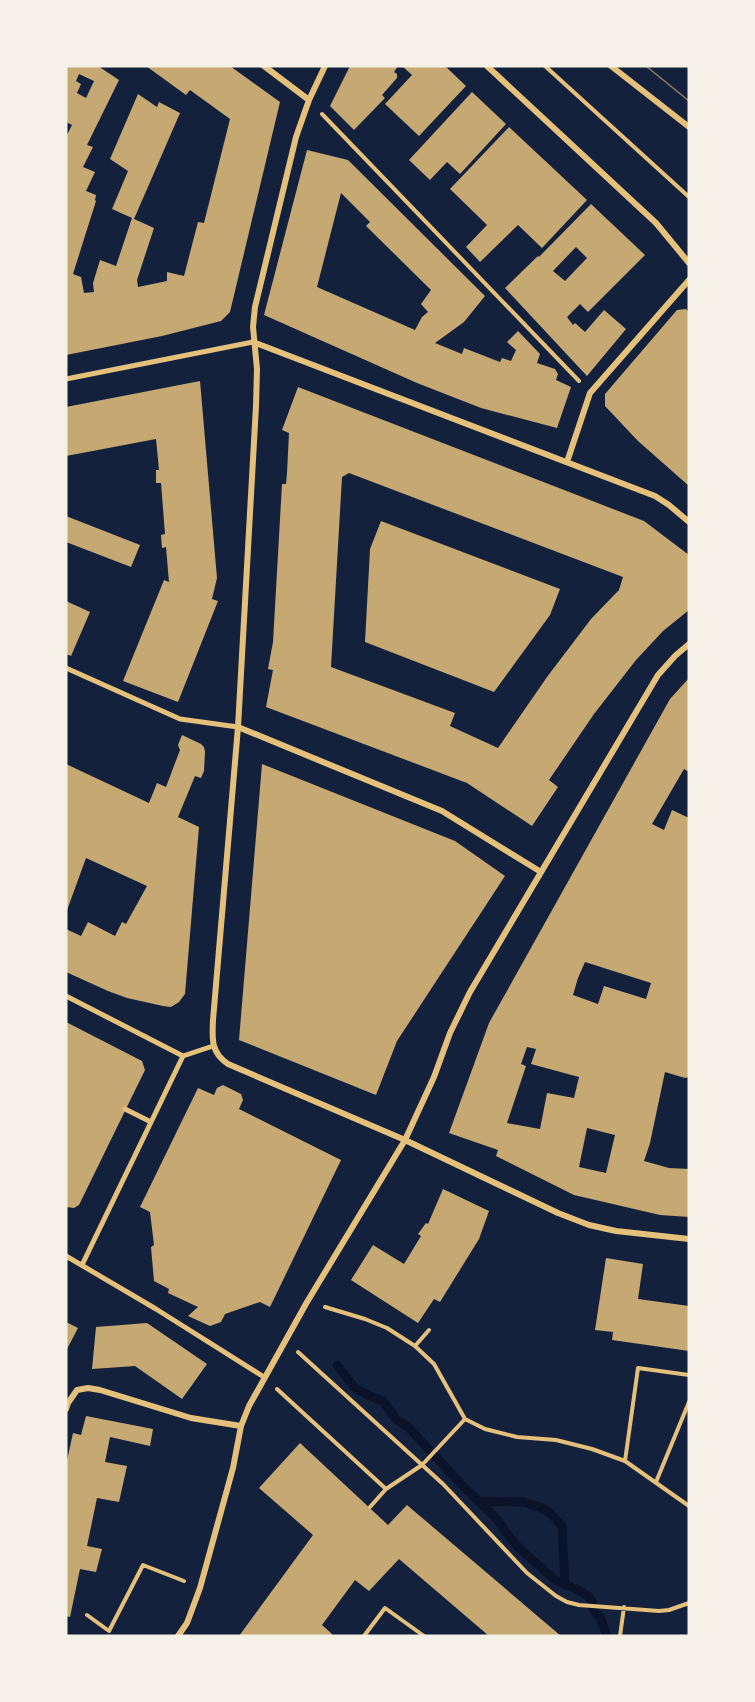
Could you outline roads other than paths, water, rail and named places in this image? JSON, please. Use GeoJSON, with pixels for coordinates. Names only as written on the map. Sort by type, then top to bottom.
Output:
{"type":"FeatureCollection","features":[{"type":"Feature","properties":{"kind":"street"},"geometry":{"type":"LineString","coordinates":[[264,66],[309,100]]}},
{"type":"Feature","properties":{"kind":"street"},"geometry":{"type":"LineString","coordinates":[[325,66],[309,100],[296,137],[255,307],[253,342],[257,369],[256,406],[238,727],[213,1020],[213,1046],[216,1054],[228,1064],[405,1140],[558,1213],[589,1225],[616,1231],[689,1239]]}},
{"type":"Feature","properties":{"kind":"street"},"geometry":{"type":"LineString","coordinates":[[487,66],[656,224],[689,263]]}},
{"type":"Feature","properties":{"kind":"street"},"geometry":{"type":"LineString","coordinates":[[611,66],[689,127]]}},
{"type":"Feature","properties":{"kind":"street"},"geometry":{"type":"LineString","coordinates":[[567,462],[590,393],[689,280]]}},
{"type":"Feature","properties":{"kind":"street"},"geometry":{"type":"LineString","coordinates":[[66,379],[253,342],[655,496],[689,522]]}},
{"type":"Feature","properties":{"kind":"street"},"geometry":{"type":"LineString","coordinates":[[178,1636],[187,1623],[200,1588],[233,1468],[241,1426],[249,1406],[307,1302],[405,1140],[434,1077],[459,1013],[658,675],[689,644]]}},
{"type":"Feature","properties":{"kind":"street"},"geometry":{"type":"LineString","coordinates":[[66,668],[180,719],[238,727],[442,811],[541,872]]}},
{"type":"Feature","properties":{"kind":"street"},"geometry":{"type":"LineString","coordinates":[[66,996],[183,1056],[213,1046]]}},
{"type":"Feature","properties":{"kind":"street"},"geometry":{"type":"LineString","coordinates":[[82,1265],[183,1056]]}},
{"type":"Feature","properties":{"kind":"street"},"geometry":{"type":"LineString","coordinates":[[125,1109],[151,1122]]}},
{"type":"Feature","properties":{"kind":"street"},"geometry":{"type":"LineString","coordinates":[[66,1256],[264,1377]]}},
{"type":"Feature","properties":{"kind":"street"},"geometry":{"type":"LineString","coordinates":[[66,1409],[77,1390],[88,1388],[191,1418],[241,1426]]}},
{"type":"Feature","properties":{"kind":"waterway"},"geometry":{"type":"LineString","coordinates":[[337,1365],[355,1388],[383,1401],[396,1419],[409,1428],[497,1519],[519,1548],[554,1579],[588,1596],[592,1601],[593,1610],[600,1617],[607,1636]]}},
{"type":"Feature","properties":{"kind":"waterway"},"geometry":{"type":"LineString","coordinates":[[479,1501],[524,1502],[550,1513],[562,1526],[565,1585]]}},
{"type":"Feature","properties":{"kind":"tram line"},"geometry":{"type":"LineString","coordinates":[[646,66],[689,101]]}}]}
